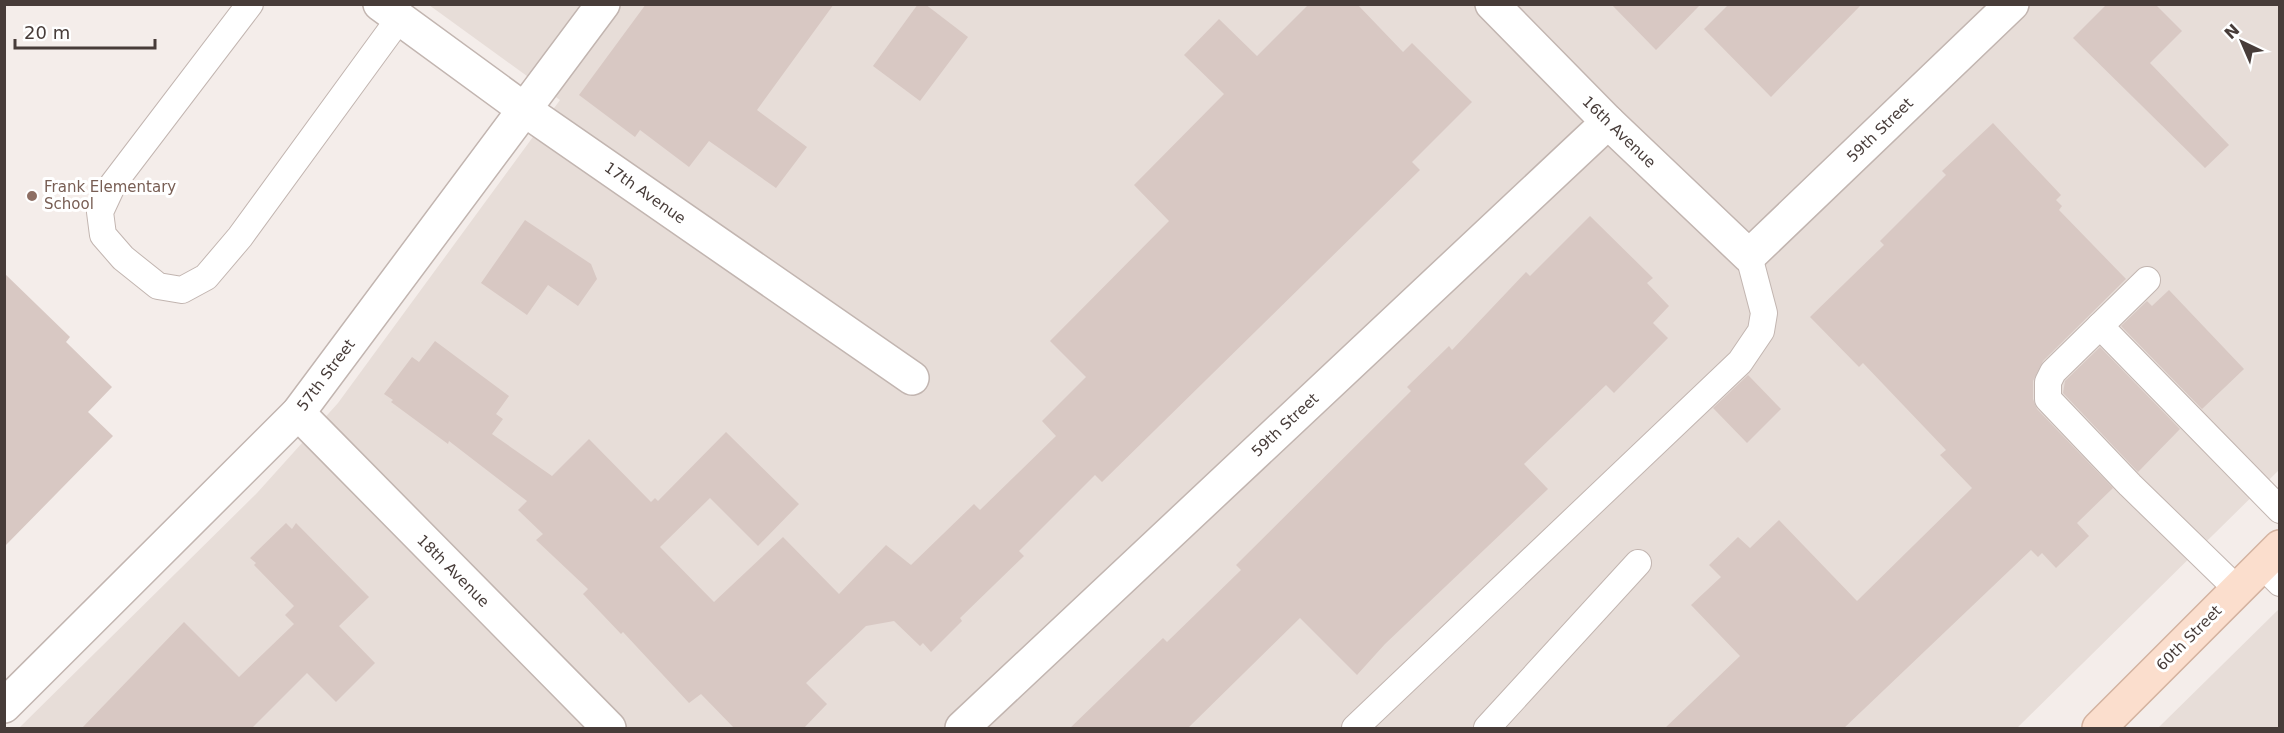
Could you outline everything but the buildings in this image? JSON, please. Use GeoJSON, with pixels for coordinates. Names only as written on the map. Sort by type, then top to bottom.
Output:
{"type":"FeatureCollection","features":[{"type":"Feature","properties":{"kind":"street","name":"57th Street"},"geometry":{"type":"LineString","coordinates":[[4,706],[298,413],[603,4]]}},
{"type":"Feature","properties":{"kind":"street","name":"16th Avenue"},"geometry":{"type":"LineString","coordinates":[[1492,4],[1608,122],[1749,256]]}},
{"type":"Feature","properties":{"kind":"street","name":"59th Street"},"geometry":{"type":"LineString","coordinates":[[1749,256],[2012,4]]}},
{"type":"Feature","properties":{"kind":"street","name":"17th Avenue"},"geometry":{"type":"LineString","coordinates":[[390,12],[525,110],[912,378]]}},
{"type":"Feature","properties":{"kind":"street","name":"59th Street"},"geometry":{"type":"LineString","coordinates":[[962,729],[1608,122]]}},
{"type":"Feature","properties":{"kind":"street","name":"18th Avenue"},"geometry":{"type":"LineString","coordinates":[[298,413],[605,727]]}},
{"type":"Feature","properties":{"kind":"street","name":"60th Street"},"geometry":{"type":"LineString","coordinates":[[2099,729],[2237,590],[2274,565]]}},
{"type":"Feature","properties":{"kind":"lane"},"geometry":{"type":"LineString","coordinates":[[250,4],[113,184],[100,212],[103,235],[123,258],[158,286],[182,290],[206,277],[240,237],[390,12]]}},
{"type":"Feature","properties":{"kind":"lane"},"geometry":{"type":"LineString","coordinates":[[1355,729],[1740,362],[1761,331],[1764,313],[1749,256]]}},
{"type":"Feature","properties":{"kind":"lane"},"geometry":{"type":"LineString","coordinates":[[2147,280],[2053,372],[2048,382],[2048,399],[2130,485],[2237,590]]}},
{"type":"Feature","properties":{"kind":"lane"},"geometry":{"type":"LineString","coordinates":[[2100,326],[2280,510]]}},
{"type":"Feature","properties":{"kind":"lane"},"geometry":{"type":"LineString","coordinates":[[1487,729],[1638,563]]}},
{"type":"Feature","properties":{"kind":"shaded area"},"geometry":{"type":"Polygon","coordinates":[[[429,5],[2279,5],[2279,470],[2017,728],[19,728],[257,493],[338,403],[560,100],[429,5]]]}},
{"type":"Feature","properties":{"kind":"shaded area"},"geometry":{"type":"Polygon","coordinates":[[[2279,609],[2279,728],[2158,728],[2279,609]]]}},
{"type":"Feature","properties":{"kind":"place","name":"Frank Elementary School"},"geometry":{"type":"Point","coordinates":[32,196]}}]}
